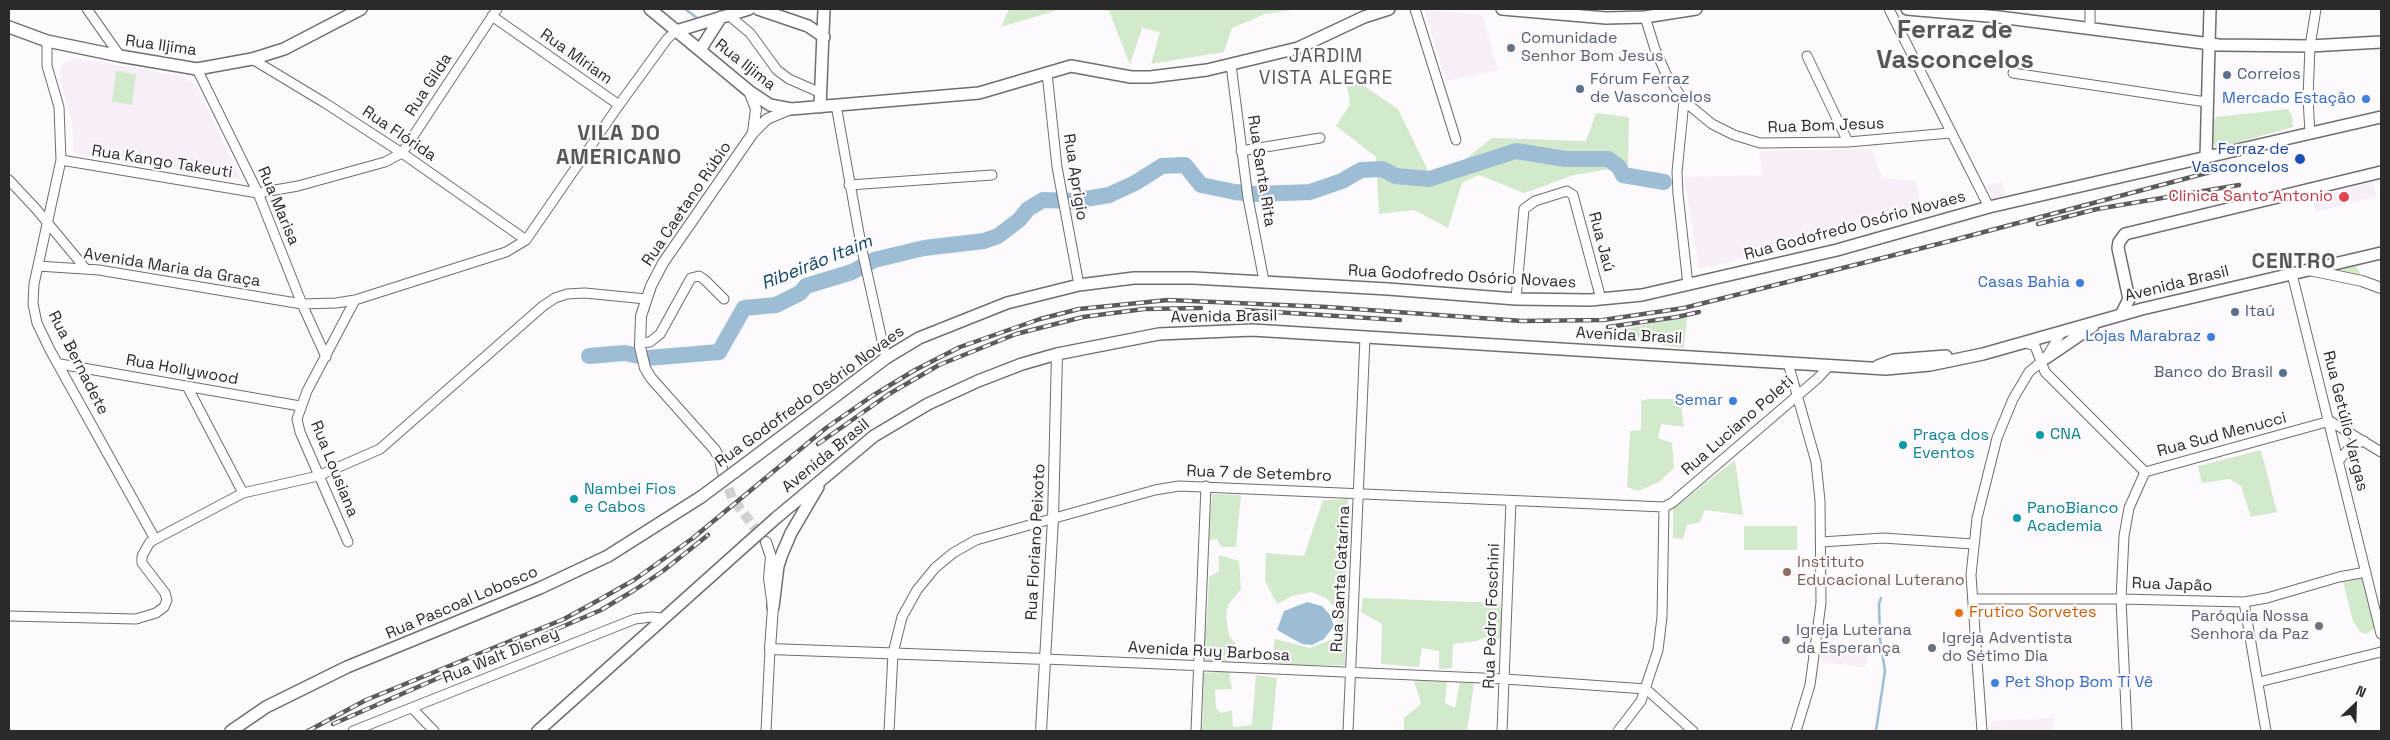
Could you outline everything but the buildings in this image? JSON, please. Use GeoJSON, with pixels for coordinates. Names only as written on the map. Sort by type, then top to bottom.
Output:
{"type":"FeatureCollection","features":[{"type":"Feature","properties":{"kind":"main road","name":"Rua Iljima"},"geometry":{"type":"LineString","coordinates":[[9,27],[46,42],[197,69],[252,59],[284,49],[361,9]]}},
{"type":"Feature","properties":{"kind":"main road","name":"Rua Iljima"},"geometry":{"type":"LineString","coordinates":[[650,9],[749,91],[770,104],[791,109],[979,93],[1077,66],[1130,77],[1150,78],[1231,65],[1298,48],[1376,11],[1389,9]]}},
{"type":"Feature","properties":{"kind":"main road"},"geometry":{"type":"LineString","coordinates":[[676,31],[727,13],[749,9]]}},
{"type":"Feature","properties":{"kind":"main road"},"geometry":{"type":"LineString","coordinates":[[758,9],[808,26],[824,37]]}},
{"type":"Feature","properties":{"kind":"main road"},"geometry":{"type":"LineString","coordinates":[[1508,9],[1587,17],[1626,13],[1646,17],[1696,9]]}},
{"type":"Feature","properties":{"kind":"main road"},"geometry":{"type":"LineString","coordinates":[[1907,9],[1982,12],[2209,44],[2310,46],[2381,42]]}},
{"type":"Feature","properties":{"kind":"main road"},"geometry":{"type":"LineString","coordinates":[[2206,158],[2206,102],[2210,9]]}},
{"type":"Feature","properties":{"kind":"main road"},"geometry":{"type":"LineString","coordinates":[[700,50],[727,13]]}},
{"type":"Feature","properties":{"kind":"main road"},"geometry":{"type":"LineString","coordinates":[[808,26],[824,13]]}},
{"type":"Feature","properties":{"kind":"main road"},"geometry":{"type":"LineString","coordinates":[[820,106],[824,13]]}},
{"type":"Feature","properties":{"kind":"main road","name":"Rua Godofredo Osório Novaes"},"geometry":{"type":"LineString","coordinates":[[701,497],[886,358],[919,338],[1006,302],[1079,284],[1134,278],[1264,281],[1516,299],[1601,299],[1642,295],[1837,250],[1989,207],[2381,117]]}},
{"type":"Feature","properties":{"kind":"main road"},"geometry":{"type":"LineString","coordinates":[[2121,315],[2129,299],[2118,248],[2121,238],[2134,230],[2381,172]]}},
{"type":"Feature","properties":{"kind":"main road","name":"Avenida Brasil"},"geometry":{"type":"LineString","coordinates":[[542,730],[624,656],[662,618],[776,518],[874,436],[928,404],[978,381],[1057,354],[1168,334],[1252,330],[1872,368],[1894,360],[1983,354],[2142,309],[2381,253]]}},
{"type":"Feature","properties":{"kind":"main road"},"geometry":{"type":"LineString","coordinates":[[2129,299],[2142,309]]}},
{"type":"Feature","properties":{"kind":"main road"},"geometry":{"type":"LineString","coordinates":[[2043,360],[2101,321]]}},
{"type":"Feature","properties":{"kind":"main road"},"geometry":{"type":"LineString","coordinates":[[774,607],[778,566],[782,554],[800,515],[824,477]]}},
{"type":"Feature","properties":{"kind":"main road","name":"Rua Pascoal Lobosco"},"geometry":{"type":"LineString","coordinates":[[231,731],[266,707],[332,674],[540,588],[608,556],[701,497]]}},
{"type":"Feature","properties":{"kind":"street"},"geometry":{"type":"LineString","coordinates":[[87,9],[120,56]]}},
{"type":"Feature","properties":{"kind":"street"},"geometry":{"type":"LineString","coordinates":[[1416,9],[1456,140]]}},
{"type":"Feature","properties":{"kind":"street"},"geometry":{"type":"LineString","coordinates":[[1889,9],[1989,207]]}},
{"type":"Feature","properties":{"kind":"street"},"geometry":{"type":"LineString","coordinates":[[2090,9],[2090,28]]}},
{"type":"Feature","properties":{"kind":"street"},"geometry":{"type":"LineString","coordinates":[[2310,133],[2308,98],[2310,46],[2316,9]]}},
{"type":"Feature","properties":{"kind":"street","name":"Rua Miriam"},"geometry":{"type":"LineString","coordinates":[[494,13],[619,105]]}},
{"type":"Feature","properties":{"kind":"street","name":"Rua Gilda"},"geometry":{"type":"LineString","coordinates":[[402,153],[494,13]]}},
{"type":"Feature","properties":{"kind":"street"},"geometry":{"type":"LineString","coordinates":[[727,13],[750,33],[777,70],[789,80],[821,93]]}},
{"type":"Feature","properties":{"kind":"street","name":"Rua Bom Jesus"},"geometry":{"type":"LineString","coordinates":[[1646,17],[1655,49],[1666,74],[1684,101],[1712,124],[1734,135],[1760,143],[1848,142],[1950,133]]}},
{"type":"Feature","properties":{"kind":"street"},"geometry":{"type":"LineString","coordinates":[[526,240],[619,105],[667,39],[676,31]]}},
{"type":"Feature","properties":{"kind":"street","name":"Rua Bernadete"},"geometry":{"type":"LineString","coordinates":[[46,42],[47,66],[59,107],[61,160],[34,284],[35,313],[46,341],[155,539]]}},
{"type":"Feature","properties":{"kind":"street"},"geometry":{"type":"LineString","coordinates":[[1807,56],[1848,142]]}},
{"type":"Feature","properties":{"kind":"street","name":"Rua Flórida"},"geometry":{"type":"LineString","coordinates":[[252,59],[402,153],[526,240]]}},
{"type":"Feature","properties":{"kind":"street","name":"Rua Santa Rita"},"geometry":{"type":"LineString","coordinates":[[1231,65],[1245,182],[1264,281]]}},
{"type":"Feature","properties":{"kind":"street","name":"Rua Marisa"},"geometry":{"type":"LineString","coordinates":[[197,69],[258,193],[302,304],[326,358]]}},
{"type":"Feature","properties":{"kind":"street","name":"Rua Aprigio"},"geometry":{"type":"LineString","coordinates":[[1047,73],[1062,196],[1079,284]]}},
{"type":"Feature","properties":{"kind":"street"},"geometry":{"type":"LineString","coordinates":[[2013,73],[2206,102]]}},
{"type":"Feature","properties":{"kind":"street","name":"Rua Caetano Rúbio"},"geometry":{"type":"LineString","coordinates":[[749,91],[756,109],[753,133]]}},
{"type":"Feature","properties":{"kind":"street"},"geometry":{"type":"LineString","coordinates":[[1684,101],[1678,194],[1688,285]]}},
{"type":"Feature","properties":{"kind":"street"},"geometry":{"type":"LineString","coordinates":[[836,105],[849,185],[886,358]]}},
{"type":"Feature","properties":{"kind":"street","name":"Rua Caetano Rúbio"},"geometry":{"type":"LineString","coordinates":[[724,473],[715,450],[650,378],[642,360],[640,345],[641,316],[657,273],[672,248],[753,133],[773,115],[791,109]]}},
{"type":"Feature","properties":{"kind":"street"},"geometry":{"type":"LineString","coordinates":[[1241,151],[1320,138]]}},
{"type":"Feature","properties":{"kind":"street"},"geometry":{"type":"LineString","coordinates":[[258,193],[298,186],[356,171],[385,162],[402,153]]}},
{"type":"Feature","properties":{"kind":"street","name":"Rua Kango Takeuti"},"geometry":{"type":"LineString","coordinates":[[61,160],[258,193]]}},
{"type":"Feature","properties":{"kind":"street"},"geometry":{"type":"LineString","coordinates":[[849,185],[992,175]]}},
{"type":"Feature","properties":{"kind":"street"},"geometry":{"type":"LineString","coordinates":[[9,180],[48,222],[85,268]]}},
{"type":"Feature","properties":{"kind":"street","name":"Rua Jaú"},"geometry":{"type":"LineString","coordinates":[[1516,299],[1524,209],[1535,201],[1563,191],[1572,193],[1601,299]]}},
{"type":"Feature","properties":{"kind":"street","name":"Avenida Maria da Graça"},"geometry":{"type":"LineString","coordinates":[[38,266],[85,268],[302,304],[355,300],[488,259],[506,252],[526,240]]}},
{"type":"Feature","properties":{"kind":"street"},"geometry":{"type":"LineString","coordinates":[[2308,270],[2362,281],[2381,288]]}},
{"type":"Feature","properties":{"kind":"street","name":"Rua Getúlio Vargas"},"geometry":{"type":"LineString","coordinates":[[2292,274],[2340,459],[2366,572],[2380,619],[2381,634]]}},
{"type":"Feature","properties":{"kind":"street"},"geometry":{"type":"LineString","coordinates":[[640,345],[655,339],[660,334],[691,278],[699,276],[724,299]]}},
{"type":"Feature","properties":{"kind":"street"},"geometry":{"type":"LineString","coordinates":[[9,616],[136,620],[146,617],[164,607],[167,600],[165,593],[142,563],[145,549],[155,539],[166,535],[243,493],[318,476],[380,449],[543,306],[555,298],[567,294],[585,293],[646,299]]}},
{"type":"Feature","properties":{"kind":"street","name":"Rua Lousiana"},"geometry":{"type":"LineString","coordinates":[[348,542],[318,476],[300,432],[297,419],[300,406],[355,300]]}},
{"type":"Feature","properties":{"kind":"street"},"geometry":{"type":"LineString","coordinates":[[1982,731],[1971,575],[1973,544],[1997,438],[2013,399],[2029,372],[2043,360],[2062,331]]}},
{"type":"Feature","properties":{"kind":"street","name":"Rua Santa Catarina"},"geometry":{"type":"LineString","coordinates":[[1348,731],[1366,338]]}},
{"type":"Feature","properties":{"kind":"street"},"geometry":{"type":"LineString","coordinates":[[2024,342],[2035,346],[2043,360],[2046,372],[2145,472]]}},
{"type":"Feature","properties":{"kind":"street","name":"Rua Floriano Peixoto"},"geometry":{"type":"LineString","coordinates":[[1041,731],[1053,518],[1057,354]]}},
{"type":"Feature","properties":{"kind":"street"},"geometry":{"type":"LineString","coordinates":[[1788,363],[1816,462],[1820,486],[1821,603],[1814,664],[1796,731]]}},
{"type":"Feature","properties":{"kind":"street","name":"Rua Hollywood"},"geometry":{"type":"LineString","coordinates":[[60,364],[300,406]]}},
{"type":"Feature","properties":{"kind":"street","name":"Rua Luciano Poleti"},"geometry":{"type":"LineString","coordinates":[[1664,507],[1672,503],[1818,378],[1830,365]]}},
{"type":"Feature","properties":{"kind":"street"},"geometry":{"type":"LineString","coordinates":[[187,386],[243,493]]}},
{"type":"Feature","properties":{"kind":"street"},"geometry":{"type":"LineString","coordinates":[[2330,421],[2381,452]]}},
{"type":"Feature","properties":{"kind":"street","name":"Rua Sud Menucci"},"geometry":{"type":"LineString","coordinates":[[2127,731],[2121,599],[2126,521],[2145,472],[2330,421]]}},
{"type":"Feature","properties":{"kind":"street"},"geometry":{"type":"LineString","coordinates":[[2340,459],[2352,444],[2364,442]]}},
{"type":"Feature","properties":{"kind":"street","name":"Rua 7 de Setembro"},"geometry":{"type":"LineString","coordinates":[[889,731],[893,653],[902,617],[917,590],[935,568],[953,553],[976,540],[1155,490],[1179,486],[1664,507]]}},
{"type":"Feature","properties":{"kind":"street"},"geometry":{"type":"LineString","coordinates":[[1196,731],[1206,486]]}},
{"type":"Feature","properties":{"kind":"street","name":"Rua Pedro Foschini"},"geometry":{"type":"LineString","coordinates":[[1502,731],[1511,501]]}},
{"type":"Feature","properties":{"kind":"street"},"geometry":{"type":"LineString","coordinates":[[1618,731],[1634,711],[1646,689],[1658,650],[1662,618],[1664,507]]}},
{"type":"Feature","properties":{"kind":"street"},"geometry":{"type":"LineString","coordinates":[[1821,542],[1883,538],[1973,544]]}},
{"type":"Feature","properties":{"kind":"street"},"geometry":{"type":"LineString","coordinates":[[766,542],[771,557],[770,578],[774,607],[766,731]]}},
{"type":"Feature","properties":{"kind":"street","name":"Rua Japão"},"geometry":{"type":"LineString","coordinates":[[1973,599],[2121,599],[2244,602],[2267,598],[2339,577],[2366,572]]}},
{"type":"Feature","properties":{"kind":"street"},"geometry":{"type":"LineString","coordinates":[[2244,602],[2266,731]]}},
{"type":"Feature","properties":{"kind":"street","name":"Rua Walt Disney"},"geometry":{"type":"LineString","coordinates":[[353,731],[635,619],[662,618]]}},
{"type":"Feature","properties":{"kind":"street","name":"Avenida Ruy Barbosa"},"geometry":{"type":"LineString","coordinates":[[770,649],[1505,679],[1646,689]]}},
{"type":"Feature","properties":{"kind":"street"},"geometry":{"type":"LineString","coordinates":[[2259,682],[2381,652]]}},
{"type":"Feature","properties":{"kind":"street"},"geometry":{"type":"LineString","coordinates":[[1646,689],[1693,731]]}},
{"type":"Feature","properties":{"kind":"street"},"geometry":{"type":"LineString","coordinates":[[412,708],[434,731]]}},
{"type":"Feature","properties":{"kind":"shaded area"},"geometry":{"type":"Polygon","coordinates":[[[1425,10],[1482,15],[1498,70],[1446,81],[1425,10]]]}},
{"type":"Feature","properties":{"kind":"shaded area"},"geometry":{"type":"Polygon","coordinates":[[[75,58],[181,76],[190,81],[197,88],[241,179],[84,156],[75,153],[73,150],[72,123],[59,75],[63,64],[75,58]]]}},
{"type":"Feature","properties":{"kind":"shaded area"},"geometry":{"type":"Polygon","coordinates":[[[1871,149],[1883,179],[1915,180],[1924,215],[1699,269],[1684,177],[1763,175],[1759,151],[1871,149]]]}},
{"type":"Feature","properties":{"kind":"shaded area"},"geometry":{"type":"Polygon","coordinates":[[[2002,182],[2005,195],[1993,199],[1986,186],[2002,182]]]}},
{"type":"Feature","properties":{"kind":"shaded area","name":"Clinica Santo Antonio"},"geometry":{"type":"Polygon","coordinates":[[[2372,182],[2377,196],[2316,212],[2312,198],[2372,182]]]}},
{"type":"Feature","properties":{"kind":"shaded area"},"geometry":{"type":"Polygon","coordinates":[[[1825,647],[1868,649],[1866,668],[1821,662],[1825,647]]]}},
{"type":"Feature","properties":{"kind":"shaded area"},"geometry":{"type":"Polygon","coordinates":[[[2053,718],[2053,731],[1991,731],[1990,721],[2053,718]]]}},
{"type":"Feature","properties":{"kind":"green space"},"geometry":{"type":"Polygon","coordinates":[[[1009,9],[1061,9],[1001,27],[1009,9]]]}},
{"type":"Feature","properties":{"kind":"green space"},"geometry":{"type":"Polygon","coordinates":[[[1097,9],[1299,9],[1265,14],[1232,28],[1224,52],[1151,64],[1160,32],[1142,28],[1130,65],[1109,11],[1097,9]]]}},
{"type":"Feature","properties":{"kind":"green space"},"geometry":{"type":"Polygon","coordinates":[[[116,71],[136,74],[132,105],[112,102],[116,71]]]}},
{"type":"Feature","properties":{"kind":"green space"},"geometry":{"type":"Polygon","coordinates":[[[1345,73],[1398,109],[1429,173],[1463,161],[1492,138],[1586,141],[1596,113],[1629,117],[1628,166],[1574,175],[1524,193],[1479,175],[1462,183],[1448,228],[1414,210],[1379,214],[1376,157],[1336,126],[1350,104],[1345,73]]]}},
{"type":"Feature","properties":{"kind":"green space"},"geometry":{"type":"Polygon","coordinates":[[[2288,109],[2292,116],[2293,127],[2225,146],[2217,147],[2212,143],[2213,123],[2216,117],[2288,109]]]}},
{"type":"Feature","properties":{"kind":"green space"},"geometry":{"type":"Polygon","coordinates":[[[2355,265],[2362,276],[2334,270],[2355,265]]]}},
{"type":"Feature","properties":{"kind":"green space"},"geometry":{"type":"Polygon","coordinates":[[[1687,317],[1684,348],[1662,345],[1660,338],[1630,337],[1623,341],[1581,337],[1687,317]]]}},
{"type":"Feature","properties":{"kind":"green space"},"geometry":{"type":"Polygon","coordinates":[[[1649,399],[1680,399],[1684,427],[1661,424],[1658,438],[1672,443],[1674,468],[1659,482],[1638,491],[1627,487],[1630,431],[1641,430],[1641,401],[1649,399]]]}},
{"type":"Feature","properties":{"kind":"green space"},"geometry":{"type":"Polygon","coordinates":[[[2261,450],[2277,512],[2251,517],[2241,486],[2229,479],[2202,483],[2198,466],[2261,450]]]}},
{"type":"Feature","properties":{"kind":"green space"},"geometry":{"type":"Polygon","coordinates":[[[1735,460],[1743,515],[1705,510],[1700,522],[1687,525],[1683,539],[1673,538],[1673,509],[1735,460]]]}},
{"type":"Feature","properties":{"kind":"green space"},"geometry":{"type":"Polygon","coordinates":[[[1212,494],[1241,495],[1236,547],[1221,547],[1217,539],[1209,540],[1212,494]]]}},
{"type":"Feature","properties":{"kind":"green space"},"geometry":{"type":"Polygon","coordinates":[[[1348,499],[1345,665],[1271,665],[1275,639],[1310,648],[1333,639],[1340,629],[1336,609],[1326,598],[1311,592],[1292,596],[1277,604],[1265,581],[1266,553],[1304,556],[1323,500],[1348,499]]]}},
{"type":"Feature","properties":{"kind":"green space"},"geometry":{"type":"Polygon","coordinates":[[[1744,526],[1797,526],[1797,550],[1744,550],[1744,526]]]}},
{"type":"Feature","properties":{"kind":"green space"},"geometry":{"type":"Polygon","coordinates":[[[1219,555],[1239,561],[1241,589],[1228,605],[1226,616],[1229,636],[1236,644],[1233,658],[1218,663],[1204,659],[1203,646],[1207,619],[1209,577],[1219,571],[1219,555]]]}},
{"type":"Feature","properties":{"kind":"green space"},"geometry":{"type":"Polygon","coordinates":[[[2362,578],[2374,625],[2374,629],[2366,634],[2360,632],[2353,621],[2343,582],[2362,578]]]}},
{"type":"Feature","properties":{"kind":"green space"},"geometry":{"type":"Polygon","coordinates":[[[1363,598],[1500,603],[1504,640],[1486,637],[1477,641],[1453,644],[1452,668],[1439,669],[1439,651],[1422,648],[1419,667],[1381,664],[1382,624],[1361,612],[1363,598]]]}},
{"type":"Feature","properties":{"kind":"green space"},"geometry":{"type":"Polygon","coordinates":[[[1229,671],[1232,689],[1215,690],[1216,708],[1221,713],[1232,710],[1233,727],[1252,725],[1256,675],[1277,678],[1272,731],[1202,731],[1204,673],[1229,671]]]}},
{"type":"Feature","properties":{"kind":"green space"},"geometry":{"type":"Polygon","coordinates":[[[1414,681],[1447,682],[1445,703],[1455,708],[1460,682],[1474,684],[1467,731],[1404,731],[1404,718],[1421,704],[1414,681]]]}},
{"type":"Feature","properties":{"kind":"water"},"geometry":{"type":"Polygon","coordinates":[[[1307,602],[1322,606],[1330,615],[1334,626],[1324,639],[1312,645],[1302,644],[1277,630],[1284,611],[1307,602]]]}},
{"type":"Feature","properties":{"kind":"waterway"},"geometry":{"type":"LineString","coordinates":[[685,9],[700,20]]}},
{"type":"Feature","properties":{"kind":"waterway","name":"Ribeirão Itaim"},"geometry":{"type":"LineString","coordinates":[[589,356],[625,353],[648,358],[719,352],[744,308],[776,305],[800,293],[806,286],[852,272],[874,260],[924,248],[984,241],[998,236],[1019,220],[1028,209],[1043,200],[1073,201],[1109,195],[1135,183],[1162,166],[1185,165],[1201,185],[1235,192],[1256,194],[1310,192],[1342,181],[1361,170],[1382,169],[1396,176],[1429,179],[1516,151],[1566,159],[1608,159],[1619,167],[1623,175],[1664,182]]}},
{"type":"Feature","properties":{"kind":"waterway"},"geometry":{"type":"LineString","coordinates":[[1876,731],[1885,671],[1880,639],[1879,604],[1881,598]]}},
{"type":"Feature","properties":{"kind":"tunnel"},"geometry":{"type":"LineString","coordinates":[[724,474],[732,498],[764,540]]}},
{"type":"Feature","properties":{"kind":"railway"},"geometry":{"type":"LineString","coordinates":[[308,731],[366,700],[564,619],[597,601],[634,580],[693,538],[826,428],[872,396],[915,370],[960,347],[1040,319],[1079,309],[1168,300],[1327,307],[1522,321],[1603,320],[1684,308],[1950,241],[2233,166]]}},
{"type":"Feature","properties":{"kind":"railway"},"geometry":{"type":"LineString","coordinates":[[2038,224],[2097,209],[2239,185]]}},
{"type":"Feature","properties":{"kind":"railway"},"geometry":{"type":"LineString","coordinates":[[818,444],[889,394],[939,365],[1016,334],[1083,317],[1144,309],[1201,308]]}},
{"type":"Feature","properties":{"kind":"railway"},"geometry":{"type":"LineString","coordinates":[[1243,310],[1400,320]]}},
{"type":"Feature","properties":{"kind":"railway"},"geometry":{"type":"LineString","coordinates":[[1608,327],[1699,312]]}},
{"type":"Feature","properties":{"kind":"railway"},"geometry":{"type":"LineString","coordinates":[[543,635],[601,610],[633,591],[663,571],[708,535]]}},
{"type":"Feature","properties":{"kind":"railway"},"geometry":{"type":"LineString","coordinates":[[333,724],[443,676]]}},
{"type":"Feature","properties":{"kind":"place","name":"Comunidade Senhor Bom Jesus"},"geometry":{"type":"Point","coordinates":[1511,48]}},
{"type":"Feature","properties":{"kind":"place","name":"Correios"},"geometry":{"type":"Point","coordinates":[2227,75]}},
{"type":"Feature","properties":{"kind":"place","name":"Fórum Ferraz de Vasconcelos"},"geometry":{"type":"Point","coordinates":[1580,89]}},
{"type":"Feature","properties":{"kind":"place","name":"Mercado Estação"},"geometry":{"type":"Point","coordinates":[2366,99]}},
{"type":"Feature","properties":{"kind":"place","name":"Ferraz de Vasconcelos"},"geometry":{"type":"Point","coordinates":[2300,159]}},
{"type":"Feature","properties":{"kind":"place","name":"Clinica Santo Antonio"},"geometry":{"type":"Point","coordinates":[2344,197]}},
{"type":"Feature","properties":{"kind":"place","name":"Casas Bahia"},"geometry":{"type":"Point","coordinates":[2080,283]}},
{"type":"Feature","properties":{"kind":"place","name":"Itaú"},"geometry":{"type":"Point","coordinates":[2235,312]}},
{"type":"Feature","properties":{"kind":"place","name":"Lojas Marabraz"},"geometry":{"type":"Point","coordinates":[2211,337]}},
{"type":"Feature","properties":{"kind":"place","name":"Banco do Brasil"},"geometry":{"type":"Point","coordinates":[2283,373]}},
{"type":"Feature","properties":{"kind":"place","name":"Semar"},"geometry":{"type":"Point","coordinates":[1733,401]}},
{"type":"Feature","properties":{"kind":"place","name":"CNA"},"geometry":{"type":"Point","coordinates":[2040,435]}},
{"type":"Feature","properties":{"kind":"place","name":"Praça dos Eventos"},"geometry":{"type":"Point","coordinates":[1903,445]}},
{"type":"Feature","properties":{"kind":"place","name":"Nambei Fios e Cabos"},"geometry":{"type":"Point","coordinates":[574,499]}},
{"type":"Feature","properties":{"kind":"place","name":"PanoBianco Academia"},"geometry":{"type":"Point","coordinates":[2017,518]}},
{"type":"Feature","properties":{"kind":"place","name":"Instituto Educacional Luterano"},"geometry":{"type":"Point","coordinates":[1787,572]}},
{"type":"Feature","properties":{"kind":"place","name":"Frutico Sorvetes"},"geometry":{"type":"Point","coordinates":[1959,613]}},
{"type":"Feature","properties":{"kind":"place","name":"Paróquia Nossa Senhora da Paz"},"geometry":{"type":"Point","coordinates":[2319,626]}},
{"type":"Feature","properties":{"kind":"place","name":"Igreja Luterana da Esperança"},"geometry":{"type":"Point","coordinates":[1786,640]}},
{"type":"Feature","properties":{"kind":"place","name":"Igreja Adventista do Sétimo Dia"},"geometry":{"type":"Point","coordinates":[1932,648]}},
{"type":"Feature","properties":{"kind":"place","name":"Pet Shop Bom Ti Vê"},"geometry":{"type":"Point","coordinates":[1995,683]}},
{"type":"Feature","properties":{"kind":"district","name":"Ferraz de Vasconcelos"},"geometry":{"type":"Point","coordinates":[1955,46]}},
{"type":"Feature","properties":{"kind":"district","name":"JARDIM VISTA ALEGRE"},"geometry":{"type":"Point","coordinates":[1326,68]}},
{"type":"Feature","properties":{"kind":"district","name":"VILA DO AMERICANO"},"geometry":{"type":"Point","coordinates":[619,146]}},
{"type":"Feature","properties":{"kind":"district","name":"CENTRO"},"geometry":{"type":"Point","coordinates":[2294,262]}}]}
